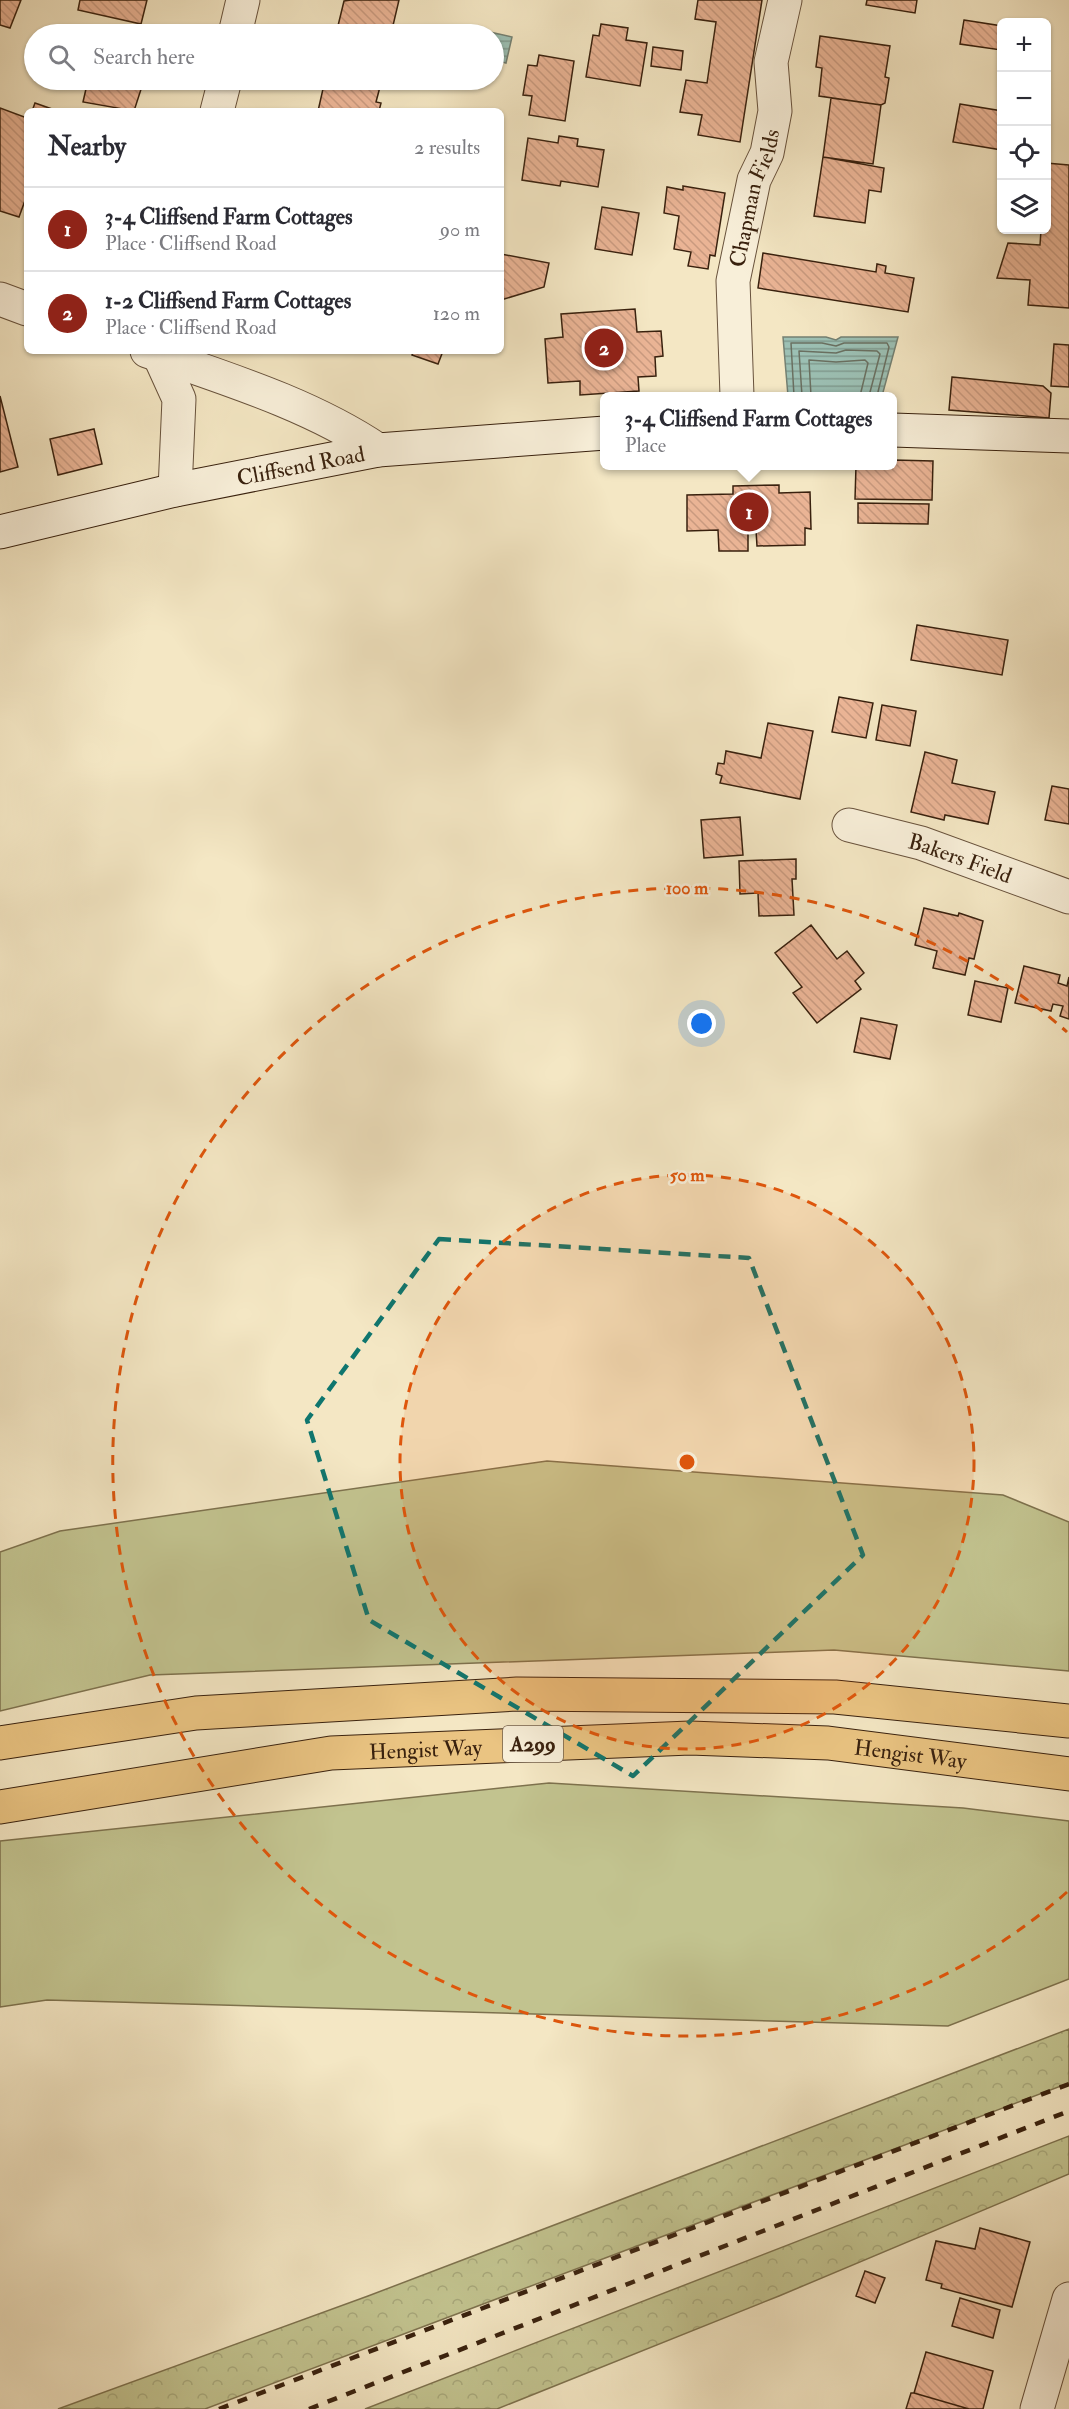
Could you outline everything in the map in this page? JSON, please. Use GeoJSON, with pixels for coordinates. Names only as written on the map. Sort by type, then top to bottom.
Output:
{"type":"FeatureCollection","features":[{"type":"Feature","properties":{"kind":"highway","name":"A299"},"geometry":{"type":"LineString","coordinates":[[0,1743],[196,1713],[517,1694],[835,1697],[1069,1721]]}},
{"type":"Feature","properties":{"kind":"highway","name":"Hengist Way"},"geometry":{"type":"LineString","coordinates":[[0,1807],[331,1753],[690,1738],[828,1743],[1069,1774]]}},
{"type":"Feature","properties":{"kind":"street"},"geometry":{"type":"LineString","coordinates":[[237,24],[243,0]]}},
{"type":"Feature","properties":{"kind":"street","name":"Chapman Fields"},"geometry":{"type":"LineString","coordinates":[[737,392],[733,281],[754,180],[767,153],[775,111],[771,62],[785,0]]}},
{"type":"Feature","properties":{"kind":"street"},"geometry":{"type":"LineString","coordinates":[[218,108],[222,90]]}},
{"type":"Feature","properties":{"kind":"street"},"geometry":{"type":"LineString","coordinates":[[0,299],[24,308]]}},
{"type":"Feature","properties":{"kind":"street"},"geometry":{"type":"LineString","coordinates":[[157,354],[178,399],[175,490]]}},
{"type":"Feature","properties":{"kind":"street"},"geometry":{"type":"LineString","coordinates":[[161,354],[293,406],[359,438],[378,450]]}},
{"type":"Feature","properties":{"kind":"street"},"geometry":{"type":"LineString","coordinates":[[897,429],[1069,436]]}},
{"type":"Feature","properties":{"kind":"street","name":"Cliffsend Road"},"geometry":{"type":"LineString","coordinates":[[0,532],[175,490],[378,450],[600,433]]}},
{"type":"Feature","properties":{"kind":"street","name":"Bakers Field"},"geometry":{"type":"LineString","coordinates":[[849,825],[921,843],[1069,897]]}},
{"type":"Feature","properties":{"kind":"street"},"geometry":{"type":"LineString","coordinates":[[1037,2409],[1069,2299]]}},
{"type":"Feature","properties":{"kind":"highlighted area"},"geometry":{"type":"Polygon","coordinates":[[[439,1239],[749,1258],[863,1555],[633,1776],[369,1620],[307,1420],[439,1239]]]}},
{"type":"Feature","properties":{"kind":"green space"},"geometry":{"type":"Polygon","coordinates":[[[547,1461],[1003,1495],[1069,1522],[1069,1671],[834,1650],[150,1675],[0,1711],[0,1552],[60,1531],[547,1461]]]}},
{"type":"Feature","properties":{"kind":"green space"},"geometry":{"type":"Polygon","coordinates":[[[549,1783],[963,1808],[1069,1821],[1069,1979],[948,2026],[47,2000],[0,2007],[0,1841],[549,1783]]]}},
{"type":"Feature","properties":{"kind":"green space"},"geometry":{"type":"Polygon","coordinates":[[[1069,2029],[1069,2083],[205,2409],[58,2409],[368,2296],[1069,2029]]]}},
{"type":"Feature","properties":{"kind":"green space"},"geometry":{"type":"Polygon","coordinates":[[[1069,2136],[1069,2174],[779,2296],[497,2409],[365,2409],[1069,2136]]]}},
{"type":"Feature","properties":{"kind":"water"},"geometry":{"type":"Polygon","coordinates":[[[504,35],[512,37],[506,63],[504,62],[504,35]]]}},
{"type":"Feature","properties":{"kind":"water"},"geometry":{"type":"Polygon","coordinates":[[[783,337],[826,337],[836,340],[841,337],[898,337],[883,392],[788,392],[783,337]]]}},
{"type":"Feature","properties":{"kind":"building"},"geometry":{"type":"Polygon","coordinates":[[[0,0],[21,0],[10,28],[0,25],[0,0]]]}},
{"type":"Feature","properties":{"kind":"building"},"geometry":{"type":"Polygon","coordinates":[[[80,0],[147,0],[141,24],[78,10],[80,0]]]}},
{"type":"Feature","properties":{"kind":"building"},"geometry":{"type":"Polygon","coordinates":[[[399,0],[393,24],[338,24],[344,1],[399,0]]]}},
{"type":"Feature","properties":{"kind":"building"},"geometry":{"type":"Polygon","coordinates":[[[698,0],[762,0],[740,142],[698,135],[702,115],[680,112],[686,80],[707,83],[716,22],[695,19],[698,0]]]}},
{"type":"Feature","properties":{"kind":"building"},"geometry":{"type":"Polygon","coordinates":[[[867,0],[917,0],[915,13],[866,5],[867,0]]]}},
{"type":"Feature","properties":{"kind":"building"},"geometry":{"type":"Polygon","coordinates":[[[964,20],[997,25],[997,49],[960,44],[964,20]]]}},
{"type":"Feature","properties":{"kind":"building"},"geometry":{"type":"Polygon","coordinates":[[[601,24],[628,28],[626,40],[647,43],[640,86],[586,77],[593,35],[599,36],[601,24]]]}},
{"type":"Feature","properties":{"kind":"building"},"geometry":{"type":"Polygon","coordinates":[[[820,36],[890,46],[885,77],[889,78],[885,103],[881,105],[819,96],[822,68],[816,67],[820,36]]]}},
{"type":"Feature","properties":{"kind":"building"},"geometry":{"type":"Polygon","coordinates":[[[653,47],[683,51],[681,70],[651,66],[653,47]]]}},
{"type":"Feature","properties":{"kind":"building"},"geometry":{"type":"Polygon","coordinates":[[[539,55],[574,61],[565,121],[529,115],[532,96],[523,95],[528,65],[537,66],[539,55]]]}},
{"type":"Feature","properties":{"kind":"building"},"geometry":{"type":"Polygon","coordinates":[[[86,90],[141,90],[135,108],[117,108],[83,102],[86,90]]]}},
{"type":"Feature","properties":{"kind":"building"},"geometry":{"type":"Polygon","coordinates":[[[323,90],[379,90],[376,102],[381,103],[380,108],[319,108],[323,90]]]}},
{"type":"Feature","properties":{"kind":"building"},"geometry":{"type":"Polygon","coordinates":[[[831,98],[881,105],[873,164],[823,157],[831,98]]]}},
{"type":"Feature","properties":{"kind":"building"},"geometry":{"type":"Polygon","coordinates":[[[35,103],[49,108],[33,108],[35,103]]]}},
{"type":"Feature","properties":{"kind":"building"},"geometry":{"type":"Polygon","coordinates":[[[960,104],[997,110],[997,149],[953,142],[960,104]]]}},
{"type":"Feature","properties":{"kind":"building"},"geometry":{"type":"Polygon","coordinates":[[[0,108],[24,117],[24,203],[19,217],[0,211],[0,108]]]}},
{"type":"Feature","properties":{"kind":"building"},"geometry":{"type":"Polygon","coordinates":[[[559,136],[578,139],[577,146],[604,150],[598,187],[561,181],[560,186],[522,180],[528,138],[558,143],[559,136]]]}},
{"type":"Feature","properties":{"kind":"building"},"geometry":{"type":"Polygon","coordinates":[[[823,157],[884,168],[881,192],[869,190],[865,223],[814,216],[823,157]]]}},
{"type":"Feature","properties":{"kind":"building"},"geometry":{"type":"Polygon","coordinates":[[[1051,163],[1069,165],[1069,308],[1028,305],[1030,280],[997,278],[1008,243],[1040,245],[1041,234],[1051,234],[1051,163]]]}},
{"type":"Feature","properties":{"kind":"building"},"geometry":{"type":"Polygon","coordinates":[[[683,186],[725,193],[715,256],[710,255],[708,269],[688,266],[691,252],[674,249],[679,216],[664,213],[667,187],[683,190],[683,186]]]}},
{"type":"Feature","properties":{"kind":"building"},"geometry":{"type":"Polygon","coordinates":[[[602,207],[639,213],[632,255],[595,249],[602,207]]]}},
{"type":"Feature","properties":{"kind":"building"},"geometry":{"type":"Polygon","coordinates":[[[763,253],[876,272],[877,264],[886,266],[885,273],[914,278],[908,312],[758,288],[763,253]]]}},
{"type":"Feature","properties":{"kind":"building"},"geometry":{"type":"Polygon","coordinates":[[[504,255],[549,263],[544,287],[504,299],[504,255]]]}},
{"type":"Feature","properties":{"kind":"building"},"geometry":{"type":"Polygon","coordinates":[[[635,309],[637,332],[661,331],[663,356],[655,357],[656,376],[638,377],[639,391],[580,395],[580,381],[548,383],[545,339],[563,337],[561,314],[635,309]]]}},
{"type":"Feature","properties":{"kind":"building"},"geometry":{"type":"Polygon","coordinates":[[[1054,344],[1069,345],[1069,387],[1051,386],[1054,344]]]}},
{"type":"Feature","properties":{"kind":"building"},"geometry":{"type":"Polygon","coordinates":[[[412,354],[442,354],[438,364],[412,354]]]}},
{"type":"Feature","properties":{"kind":"building"},"geometry":{"type":"Polygon","coordinates":[[[952,377],[1043,386],[1051,393],[1049,418],[949,410],[952,377]]]}},
{"type":"Feature","properties":{"kind":"building"},"geometry":{"type":"Polygon","coordinates":[[[0,396],[18,467],[0,472],[0,396]]]}},
{"type":"Feature","properties":{"kind":"building"},"geometry":{"type":"Polygon","coordinates":[[[94,429],[102,464],[58,475],[50,439],[94,429]]]}},
{"type":"Feature","properties":{"kind":"building"},"geometry":{"type":"Polygon","coordinates":[[[897,460],[933,461],[932,500],[855,499],[856,470],[897,470],[897,460]]]}},
{"type":"Feature","properties":{"kind":"building"},"geometry":{"type":"Polygon","coordinates":[[[779,485],[779,493],[810,492],[811,529],[805,528],[805,545],[757,546],[756,530],[748,530],[748,551],[719,551],[718,530],[687,531],[687,495],[733,494],[733,486],[779,485]]]}},
{"type":"Feature","properties":{"kind":"building"},"geometry":{"type":"Polygon","coordinates":[[[858,503],[929,504],[928,524],[858,523],[858,503]]]}},
{"type":"Feature","properties":{"kind":"building"},"geometry":{"type":"Polygon","coordinates":[[[917,625],[1008,640],[1002,675],[911,660],[917,625]]]}},
{"type":"Feature","properties":{"kind":"building"},"geometry":{"type":"Polygon","coordinates":[[[839,697],[873,703],[866,738],[832,732],[839,697]]]}},
{"type":"Feature","properties":{"kind":"building"},"geometry":{"type":"Polygon","coordinates":[[[882,705],[916,711],[910,746],[876,740],[882,705]]]}},
{"type":"Feature","properties":{"kind":"building"},"geometry":{"type":"Polygon","coordinates":[[[768,723],[813,731],[800,799],[720,783],[722,776],[716,774],[718,763],[724,764],[726,751],[761,758],[768,723]]]}},
{"type":"Feature","properties":{"kind":"building"},"geometry":{"type":"Polygon","coordinates":[[[925,752],[957,760],[952,783],[995,792],[988,824],[945,815],[944,820],[911,812],[925,752]]]}},
{"type":"Feature","properties":{"kind":"building"},"geometry":{"type":"Polygon","coordinates":[[[1052,786],[1069,789],[1069,824],[1045,820],[1052,786]]]}},
{"type":"Feature","properties":{"kind":"building"},"geometry":{"type":"Polygon","coordinates":[[[740,817],[743,855],[704,858],[701,820],[740,817]]]}},
{"type":"Feature","properties":{"kind":"building"},"geometry":{"type":"Polygon","coordinates":[[[796,859],[796,879],[792,879],[794,915],[759,916],[758,893],[740,894],[739,861],[796,859]]]}},
{"type":"Feature","properties":{"kind":"building"},"geometry":{"type":"Polygon","coordinates":[[[924,908],[958,916],[959,913],[983,921],[974,959],[969,958],[965,975],[933,968],[937,951],[915,945],[924,908]]]}},
{"type":"Feature","properties":{"kind":"building"},"geometry":{"type":"Polygon","coordinates":[[[811,925],[837,959],[847,951],[864,973],[855,981],[861,989],[817,1023],[793,993],[802,987],[775,953],[811,925]]]}},
{"type":"Feature","properties":{"kind":"building"},"geometry":{"type":"Polygon","coordinates":[[[1024,966],[1060,975],[1058,983],[1067,986],[1069,977],[1069,1019],[1060,1016],[1063,1006],[1053,1004],[1051,1011],[1015,1003],[1024,966]]]}},
{"type":"Feature","properties":{"kind":"building"},"geometry":{"type":"Polygon","coordinates":[[[975,981],[1008,988],[1001,1022],[968,1015],[975,981]]]}},
{"type":"Feature","properties":{"kind":"building"},"geometry":{"type":"Polygon","coordinates":[[[861,1018],[897,1025],[890,1059],[854,1052],[861,1018]]]}},
{"type":"Feature","properties":{"kind":"building"},"geometry":{"type":"Polygon","coordinates":[[[980,2228],[1030,2242],[1012,2307],[941,2288],[942,2284],[926,2280],[936,2241],[975,2249],[980,2228]]]}},
{"type":"Feature","properties":{"kind":"building"},"geometry":{"type":"Polygon","coordinates":[[[865,2271],[885,2278],[875,2303],[856,2296],[865,2271]]]}},
{"type":"Feature","properties":{"kind":"building"},"geometry":{"type":"Polygon","coordinates":[[[960,2298],[1000,2310],[993,2338],[952,2326],[960,2298]]]}},
{"type":"Feature","properties":{"kind":"building"},"geometry":{"type":"Polygon","coordinates":[[[926,2352],[993,2371],[983,2409],[969,2409],[914,2393],[926,2352]]]}},
{"type":"Feature","properties":{"kind":"building"},"geometry":{"type":"Polygon","coordinates":[[[911,2393],[914,2393],[969,2409],[906,2409],[911,2393]]]}},
{"type":"Feature","properties":{"kind":"railway"},"geometry":{"type":"LineString","coordinates":[[219,2409],[1069,2084]]}},
{"type":"Feature","properties":{"kind":"railway"},"geometry":{"type":"LineString","coordinates":[[309,2409],[1069,2111]]}},
{"type":"Feature","properties":{"kind":"place","name":"1-2 Cliffsend Farm Cottages"},"geometry":{"type":"Point","coordinates":[604,348]}},
{"type":"Feature","properties":{"kind":"place","name":"3-4 Cliffsend Farm Cottages"},"geometry":{"type":"Point","coordinates":[749,512]}}]}
